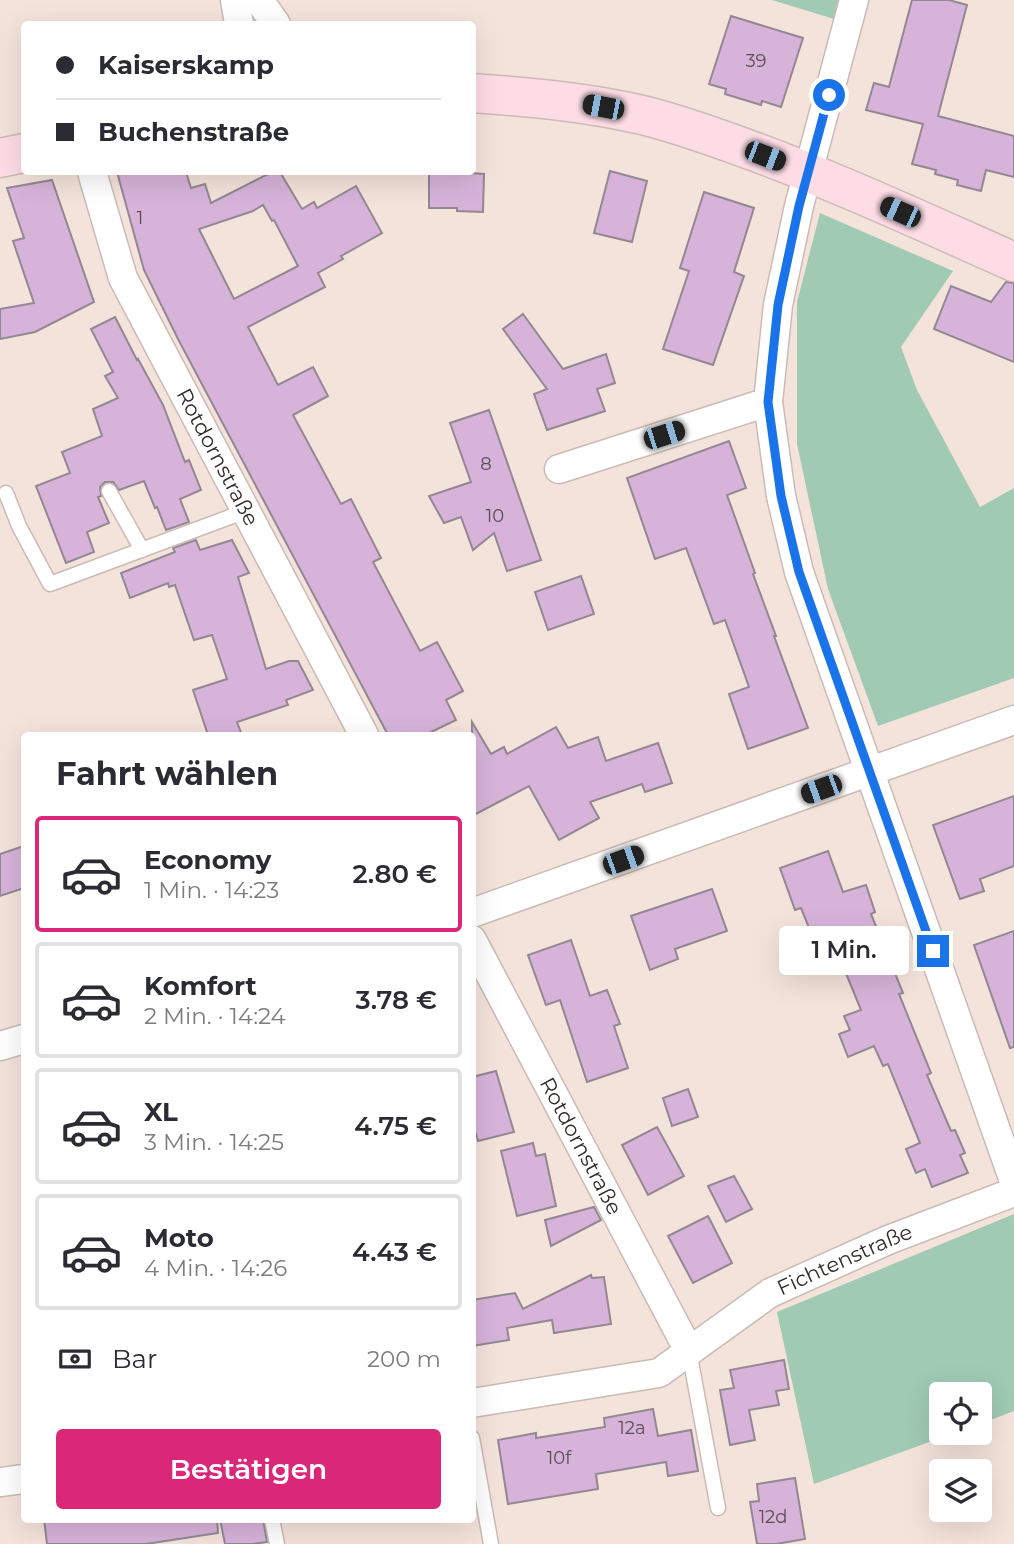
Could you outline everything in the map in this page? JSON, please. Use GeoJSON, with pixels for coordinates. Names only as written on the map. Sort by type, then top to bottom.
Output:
{"type":"FeatureCollection","features":[{"type":"Feature","properties":{"kind":"main road"},"geometry":{"type":"LineString","coordinates":[[476,93],[583,104],[642,115],[700,132],[808,172],[1014,262]]}},
{"type":"Feature","properties":{"kind":"main road"},"geometry":{"type":"LineString","coordinates":[[0,158],[21,154]]}},
{"type":"Feature","properties":{"kind":"street"},"geometry":{"type":"LineString","coordinates":[[235,0],[238,21]]}},
{"type":"Feature","properties":{"kind":"street"},"geometry":{"type":"LineString","coordinates":[[259,0],[274,21]]}},
{"type":"Feature","properties":{"kind":"street"},"geometry":{"type":"LineString","coordinates":[[854,0],[799,206],[778,305],[768,402],[781,496],[799,572],[1014,1181]]}},
{"type":"Feature","properties":{"kind":"street","name":"Rotdornstraße"},"geometry":{"type":"LineString","coordinates":[[93,175],[123,278],[362,732]]}},
{"type":"Feature","properties":{"kind":"street"},"geometry":{"type":"LineString","coordinates":[[559,469],[768,402]]}},
{"type":"Feature","properties":{"kind":"street"},"geometry":{"type":"LineString","coordinates":[[476,912],[1014,720]]}},
{"type":"Feature","properties":{"kind":"street","name":"Rotdornstraße"},"geometry":{"type":"LineString","coordinates":[[476,948],[689,1351]]}},
{"type":"Feature","properties":{"kind":"street"},"geometry":{"type":"LineString","coordinates":[[0,1046],[21,1041]]}},
{"type":"Feature","properties":{"kind":"street","name":"Fichtenstraße"},"geometry":{"type":"LineString","coordinates":[[476,1402],[659,1373],[771,1293],[888,1240],[1014,1192]]}},
{"type":"Feature","properties":{"kind":"street"},"geometry":{"type":"LineString","coordinates":[[0,1482],[21,1479]]}},
{"type":"Feature","properties":{"kind":"lane"},"geometry":{"type":"LineString","coordinates":[[109,491],[142,550]]}},
{"type":"Feature","properties":{"kind":"lane"},"geometry":{"type":"LineString","coordinates":[[6,493],[19,526],[50,584],[246,511]]}},
{"type":"Feature","properties":{"kind":"lane"},"geometry":{"type":"LineString","coordinates":[[689,1351],[718,1508]]}},
{"type":"Feature","properties":{"kind":"lane"},"geometry":{"type":"LineString","coordinates":[[476,1460],[491,1544]]}},
{"type":"Feature","properties":{"kind":"lane"},"geometry":{"type":"LineString","coordinates":[[273,1523],[277,1544]]}},
{"type":"Feature","properties":{"kind":"green space"},"geometry":{"type":"Polygon","coordinates":[[[772,0],[838,0],[834,19],[772,0]]]}},
{"type":"Feature","properties":{"kind":"green space"},"geometry":{"type":"Polygon","coordinates":[[[820,213],[953,271],[901,347],[917,390],[980,507],[1014,488],[1014,678],[878,726],[828,589],[797,444],[797,302],[820,213]]]}},
{"type":"Feature","properties":{"kind":"green space"},"geometry":{"type":"Polygon","coordinates":[[[1014,1214],[1014,1411],[992,1419],[992,1382],[929,1382],[929,1442],[814,1484],[777,1312],[1014,1214]]]}},
{"type":"Feature","properties":{"kind":"building"},"geometry":{"type":"Polygon","coordinates":[[[912,0],[949,0],[967,5],[938,116],[1014,136],[1014,177],[986,170],[981,191],[957,185],[958,180],[935,174],[936,170],[912,164],[923,124],[866,110],[874,83],[889,87],[912,0]]]}},
{"type":"Feature","properties":{"kind":"building"},"geometry":{"type":"Polygon","coordinates":[[[731,16],[803,38],[781,107],[762,101],[761,105],[725,94],[726,89],[709,84],[731,16]]]}},
{"type":"Feature","properties":{"kind":"building"},"geometry":{"type":"Polygon","coordinates":[[[610,171],[647,181],[632,242],[594,233],[610,171]]]}},
{"type":"Feature","properties":{"kind":"building"},"geometry":{"type":"Polygon","coordinates":[[[484,174],[483,212],[429,208],[429,175],[484,174]]]}},
{"type":"Feature","properties":{"kind":"building"},"geometry":{"type":"Polygon","coordinates":[[[118,175],[187,175],[191,188],[205,184],[211,203],[266,175],[282,175],[302,209],[314,202],[317,208],[356,186],[382,233],[341,256],[343,259],[318,273],[325,287],[248,327],[278,385],[313,367],[328,396],[293,415],[341,504],[351,499],[381,558],[373,562],[420,651],[437,642],[463,691],[446,700],[456,720],[431,732],[386,732],[144,270],[118,175]],[[263,205],[253,211],[199,229],[234,299],[298,266],[274,220],[272,221],[263,205]]]}},
{"type":"Feature","properties":{"kind":"building"},"geometry":{"type":"Polygon","coordinates":[[[52,180],[94,302],[35,332],[0,339],[0,309],[34,303],[13,241],[24,238],[7,188],[52,180]]]}},
{"type":"Feature","properties":{"kind":"building"},"geometry":{"type":"Polygon","coordinates":[[[704,192],[754,208],[734,272],[744,276],[713,365],[663,349],[689,271],[680,268],[704,192]]]}},
{"type":"Feature","properties":{"kind":"building"},"geometry":{"type":"Polygon","coordinates":[[[1006,282],[1014,283],[1014,362],[934,329],[951,286],[991,302],[1006,282]]]}},
{"type":"Feature","properties":{"kind":"building"},"geometry":{"type":"Polygon","coordinates":[[[523,314],[563,369],[606,354],[615,383],[597,389],[605,411],[547,430],[534,394],[547,389],[503,329],[523,314]]]}},
{"type":"Feature","properties":{"kind":"building"},"geometry":{"type":"Polygon","coordinates":[[[115,317],[163,405],[185,462],[189,460],[201,490],[180,499],[189,522],[166,530],[144,481],[119,490],[113,482],[105,482],[100,487],[101,496],[98,497],[109,523],[87,532],[94,552],[66,563],[36,486],[70,473],[62,452],[102,436],[93,409],[118,398],[105,376],[113,372],[91,329],[115,317]]]}},
{"type":"Feature","properties":{"kind":"building"},"geometry":{"type":"Polygon","coordinates":[[[489,410],[541,560],[507,571],[494,533],[473,550],[461,517],[444,523],[429,496],[471,482],[450,423],[489,410]]]}},
{"type":"Feature","properties":{"kind":"building"},"geometry":{"type":"Polygon","coordinates":[[[729,441],[746,488],[727,495],[808,728],[748,749],[729,694],[749,687],[725,620],[714,624],[686,548],[655,559],[627,478],[729,441]]]}},
{"type":"Feature","properties":{"kind":"building"},"geometry":{"type":"Polygon","coordinates":[[[196,540],[200,550],[232,540],[249,573],[238,577],[266,669],[289,661],[298,661],[313,690],[286,700],[288,705],[237,722],[241,732],[207,732],[193,690],[227,679],[212,635],[194,640],[175,585],[169,587],[168,583],[130,598],[121,573],[175,552],[173,548],[196,540]]]}},
{"type":"Feature","properties":{"kind":"building"},"geometry":{"type":"Polygon","coordinates":[[[581,576],[594,614],[548,630],[535,592],[581,576]]]}},
{"type":"Feature","properties":{"kind":"building"},"geometry":{"type":"Polygon","coordinates":[[[472,722],[491,754],[504,747],[507,754],[556,727],[568,748],[598,737],[606,761],[658,743],[672,783],[645,792],[642,784],[590,802],[599,818],[559,840],[529,786],[476,814],[476,732],[472,732],[472,722]]]}},
{"type":"Feature","properties":{"kind":"building"},"geometry":{"type":"Polygon","coordinates":[[[1014,796],[1014,866],[980,879],[984,891],[960,899],[933,825],[1014,796]]]}},
{"type":"Feature","properties":{"kind":"building"},"geometry":{"type":"Polygon","coordinates":[[[21,847],[21,889],[0,896],[0,854],[21,847]]]}},
{"type":"Feature","properties":{"kind":"building"},"geometry":{"type":"Polygon","coordinates":[[[828,851],[843,892],[866,885],[875,912],[871,914],[931,1073],[927,1075],[951,1131],[955,1130],[965,1153],[960,1155],[968,1173],[932,1187],[925,1169],[916,1173],[906,1149],[920,1143],[888,1064],[883,1066],[874,1046],[848,1057],[839,1034],[850,1030],[844,1016],[861,1010],[834,944],[818,950],[801,908],[795,910],[780,868],[828,851]]]}},
{"type":"Feature","properties":{"kind":"building"},"geometry":{"type":"Polygon","coordinates":[[[712,889],[727,931],[675,949],[678,959],[650,970],[631,916],[712,889]]]}},
{"type":"Feature","properties":{"kind":"building"},"geometry":{"type":"Polygon","coordinates":[[[1014,931],[1014,1047],[1010,1048],[974,945],[1014,931]]]}},
{"type":"Feature","properties":{"kind":"building"},"geometry":{"type":"Polygon","coordinates":[[[571,940],[590,996],[607,990],[620,1024],[614,1026],[628,1068],[587,1082],[560,1000],[546,1005],[528,955],[571,940]]]}},
{"type":"Feature","properties":{"kind":"building"},"geometry":{"type":"Polygon","coordinates":[[[496,1071],[514,1132],[478,1141],[476,1076],[496,1071]]]}},
{"type":"Feature","properties":{"kind":"building"},"geometry":{"type":"Polygon","coordinates":[[[688,1089],[698,1117],[672,1126],[663,1098],[688,1089]]]}},
{"type":"Feature","properties":{"kind":"building"},"geometry":{"type":"Polygon","coordinates":[[[657,1127],[684,1176],[648,1195],[622,1145],[657,1127]]]}},
{"type":"Feature","properties":{"kind":"building"},"geometry":{"type":"Polygon","coordinates":[[[533,1143],[536,1156],[545,1154],[556,1206],[517,1216],[501,1151],[533,1143]]]}},
{"type":"Feature","properties":{"kind":"building"},"geometry":{"type":"Polygon","coordinates":[[[734,1176],[752,1209],[726,1222],[708,1186],[734,1176]]]}},
{"type":"Feature","properties":{"kind":"building"},"geometry":{"type":"Polygon","coordinates":[[[594,1207],[601,1220],[551,1246],[545,1220],[594,1207]]]}},
{"type":"Feature","properties":{"kind":"building"},"geometry":{"type":"Polygon","coordinates":[[[708,1216],[732,1263],[693,1283],[668,1236],[708,1216]]]}},
{"type":"Feature","properties":{"kind":"building"},"geometry":{"type":"Polygon","coordinates":[[[591,1275],[592,1278],[604,1277],[611,1324],[554,1333],[552,1320],[507,1328],[509,1340],[476,1345],[476,1299],[515,1293],[523,1309],[591,1275]]]}},
{"type":"Feature","properties":{"kind":"building"},"geometry":{"type":"Polygon","coordinates":[[[784,1360],[789,1389],[776,1391],[779,1405],[749,1410],[755,1440],[730,1445],[720,1390],[734,1388],[730,1370],[784,1360]]]}},
{"type":"Feature","properties":{"kind":"building"},"geometry":{"type":"Polygon","coordinates":[[[653,1409],[658,1436],[691,1430],[698,1471],[668,1476],[666,1462],[596,1474],[598,1489],[508,1504],[498,1440],[536,1433],[536,1438],[605,1427],[604,1418],[653,1409]]]}},
{"type":"Feature","properties":{"kind":"building"},"geometry":{"type":"Polygon","coordinates":[[[795,1478],[805,1539],[757,1544],[750,1502],[759,1501],[757,1484],[795,1478]]]}},
{"type":"Feature","properties":{"kind":"building"},"geometry":{"type":"Polygon","coordinates":[[[44,1523],[217,1523],[218,1533],[146,1544],[47,1544],[44,1523]]]}},
{"type":"Feature","properties":{"kind":"building"},"geometry":{"type":"Polygon","coordinates":[[[221,1523],[264,1523],[267,1542],[225,1544],[221,1523]]]}},
{"type":"Feature","properties":{"kind":"route"},"geometry":{"type":"LineString","coordinates":[[829,95],[799,206],[778,305],[768,402],[781,496],[799,572],[933,951]]}}]}
